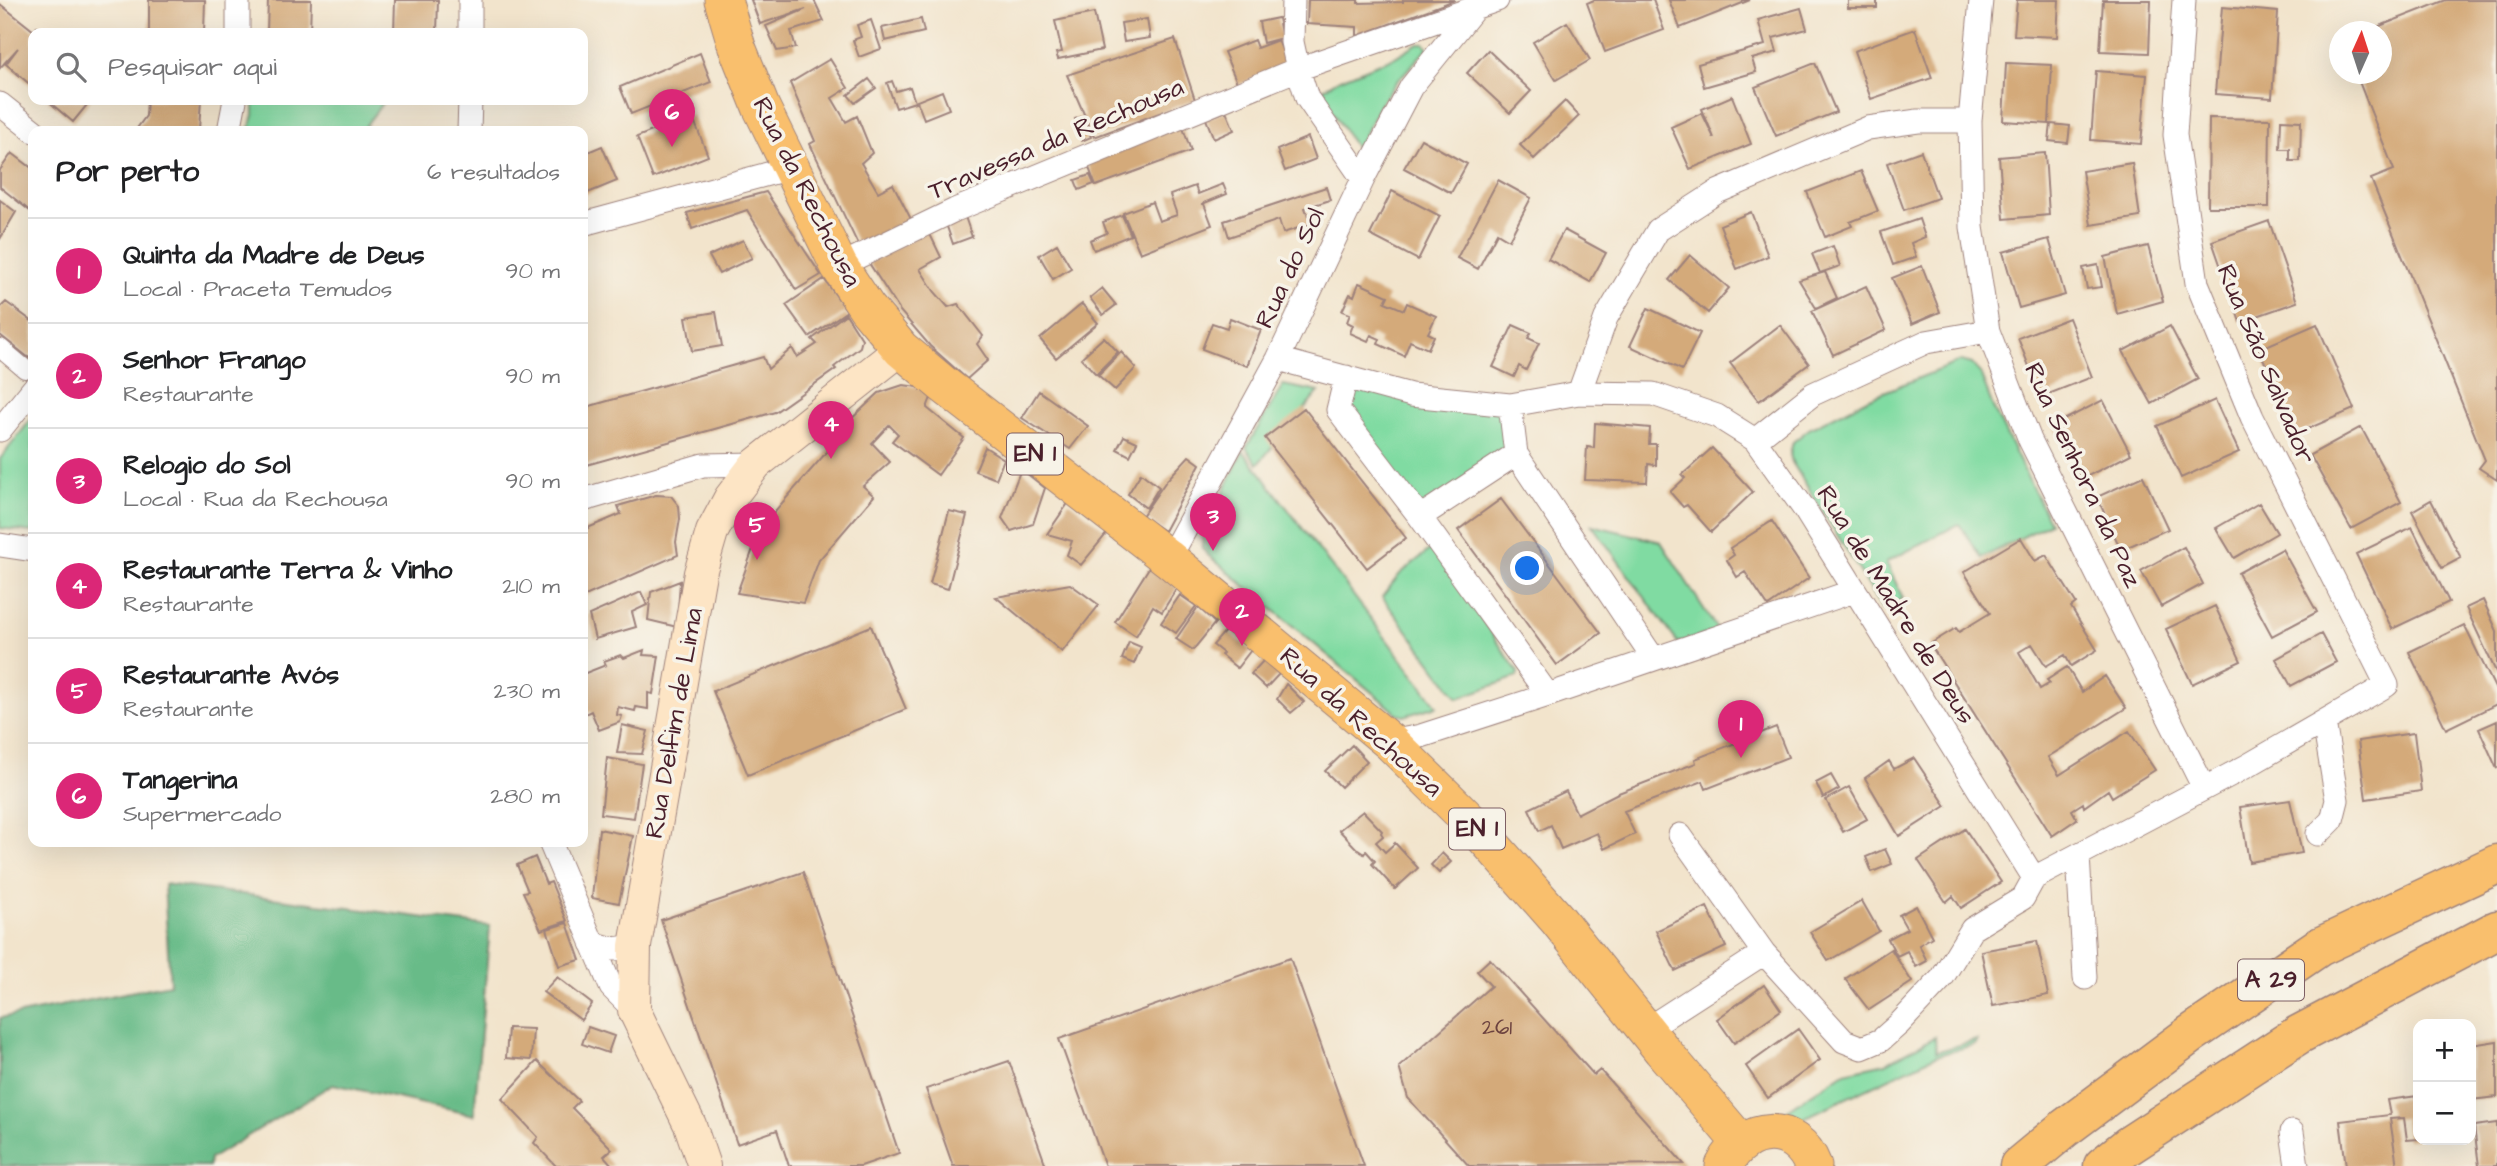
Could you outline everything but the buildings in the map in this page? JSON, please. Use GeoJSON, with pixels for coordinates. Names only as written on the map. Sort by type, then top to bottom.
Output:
{"type":"FeatureCollection","features":[{"type":"Feature","properties":{"kind":"highway","name":"A 29"},"geometry":{"type":"LineString","coordinates":[[2019,1166],[2065,1128],[2191,1034],[2319,947],[2497,864]]}},
{"type":"Feature","properties":{"kind":"highway","name":"A 29"},"geometry":{"type":"LineString","coordinates":[[2103,1166],[2128,1146],[2298,1035],[2497,930]]}},
{"type":"Feature","properties":{"kind":"main road","name":"Rua da Rechousa"},"geometry":{"type":"LineString","coordinates":[[723,0],[737,47],[790,168],[839,265],[867,308],[901,349],[1169,559],[1390,742],[1472,823],[1557,919],[1645,1030],[1732,1154]]}},
{"type":"Feature","properties":{"kind":"main road","name":"Rua Delfim de Lima"},"geometry":{"type":"LineString","coordinates":[[704,1166],[690,1125],[634,1010],[635,946],[700,573],[712,531],[730,498],[757,464],[901,349]]}},
{"type":"Feature","properties":{"kind":"main road","name":"EN 1"},"geometry":{"type":"LineString","coordinates":[[1732,1154],[1754,1135],[1770,1133],[1799,1143],[1814,1166]]}},
{"type":"Feature","properties":{"kind":"street"},"geometry":{"type":"LineString","coordinates":[[238,0],[238,28]]}},
{"type":"Feature","properties":{"kind":"street"},"geometry":{"type":"LineString","coordinates":[[470,0],[470,28]]}},
{"type":"Feature","properties":{"kind":"street"},"geometry":{"type":"LineString","coordinates":[[1293,0],[1292,41],[1297,69],[1307,98],[1363,179]]}},
{"type":"Feature","properties":{"kind":"street","name":"Travessa da Rechousa"},"geometry":{"type":"LineString","coordinates":[[839,265],[955,210],[1297,69],[1497,0]]}},
{"type":"Feature","properties":{"kind":"street","name":"Rua Senhora da Paz"},"geometry":{"type":"LineString","coordinates":[[1981,0],[1970,121],[1972,227],[1988,331],[2030,440],[2204,788]]}},
{"type":"Feature","properties":{"kind":"street","name":"Rua São Salvador"},"geometry":{"type":"LineString","coordinates":[[2184,0],[2175,135],[2197,283],[2252,417],[2387,685],[2324,722]]}},
{"type":"Feature","properties":{"kind":"street","name":"Rua do Sol"},"geometry":{"type":"LineString","coordinates":[[1169,559],[1278,359],[1363,179],[1411,87],[1474,9]]}},
{"type":"Feature","properties":{"kind":"street"},"geometry":{"type":"LineString","coordinates":[[230,126],[234,105]]}},
{"type":"Feature","properties":{"kind":"street"},"geometry":{"type":"LineString","coordinates":[[469,126],[470,105]]}},
{"type":"Feature","properties":{"kind":"street"},"geometry":{"type":"LineString","coordinates":[[1,107],[28,127]]}},
{"type":"Feature","properties":{"kind":"street"},"geometry":{"type":"LineString","coordinates":[[1578,393],[1606,318],[1658,230],[1717,192],[1868,128],[1918,121],[1970,121]]}},
{"type":"Feature","properties":{"kind":"street"},"geometry":{"type":"LineString","coordinates":[[588,223],[790,168]]}},
{"type":"Feature","properties":{"kind":"street"},"geometry":{"type":"LineString","coordinates":[[1755,440],[1813,394],[1926,342],[1988,331]]}},
{"type":"Feature","properties":{"kind":"street"},"geometry":{"type":"LineString","coordinates":[[0,348],[28,378]]}},
{"type":"Feature","properties":{"kind":"street","name":"Rua de Madre de Deus"},"geometry":{"type":"LineString","coordinates":[[1278,359],[1411,395],[1510,405],[1578,393],[1653,394],[1717,416],[1755,440],[1805,510],[2034,878]]}},
{"type":"Feature","properties":{"kind":"street"},"geometry":{"type":"LineString","coordinates":[[1346,377],[1338,410],[1420,517],[1548,695]]}},
{"type":"Feature","properties":{"kind":"street"},"geometry":{"type":"LineString","coordinates":[[0,430],[28,381]]}},
{"type":"Feature","properties":{"kind":"street"},"geometry":{"type":"LineString","coordinates":[[1510,405],[1516,454],[1653,658]]}},
{"type":"Feature","properties":{"kind":"street"},"geometry":{"type":"LineString","coordinates":[[1420,517],[1516,454]]}},
{"type":"Feature","properties":{"kind":"street"},"geometry":{"type":"LineString","coordinates":[[588,499],[703,465],[757,464]]}},
{"type":"Feature","properties":{"kind":"street"},"geometry":{"type":"LineString","coordinates":[[0,545],[28,549]]}},
{"type":"Feature","properties":{"kind":"street"},"geometry":{"type":"LineString","coordinates":[[1390,742],[1421,736],[1548,695],[1854,591]]}},
{"type":"Feature","properties":{"kind":"street"},"geometry":{"type":"LineString","coordinates":[[1679,835],[1764,953],[1844,1041],[1862,1048],[1881,1040],[1899,1024],[1942,978],[1972,929],[2023,898],[2034,878],[2324,722],[2337,800],[2332,820],[2318,834]]}},
{"type":"Feature","properties":{"kind":"street"},"geometry":{"type":"LineString","coordinates":[[552,847],[611,987],[634,1010]]}},
{"type":"Feature","properties":{"kind":"street"},"geometry":{"type":"LineString","coordinates":[[2078,855],[2085,978]]}},
{"type":"Feature","properties":{"kind":"street"},"geometry":{"type":"LineString","coordinates":[[592,943],[614,949],[635,946]]}},
{"type":"Feature","properties":{"kind":"street"},"geometry":{"type":"LineString","coordinates":[[1645,1030],[1764,953]]}},
{"type":"Feature","properties":{"kind":"street"},"geometry":{"type":"LineString","coordinates":[[2292,1132],[2297,1166]]}},
{"type":"Feature","properties":{"kind":"green space"},"geometry":{"type":"Polygon","coordinates":[[[1418,43],[1424,43],[1428,48],[1380,104],[1358,147],[1355,147],[1323,97],[1323,89],[1338,80],[1395,57],[1418,43]]]}},
{"type":"Feature","properties":{"kind":"green space"},"geometry":{"type":"Polygon","coordinates":[[[254,105],[381,105],[366,126],[251,126],[254,105]]]}},
{"type":"Feature","properties":{"kind":"green space"},"geometry":{"type":"Polygon","coordinates":[[[1961,361],[1972,364],[1980,373],[1995,412],[2050,523],[1982,558],[1959,524],[1886,562],[1903,598],[1883,609],[1792,462],[1790,454],[1793,442],[1809,429],[1869,398],[1961,361]]]}},
{"type":"Feature","properties":{"kind":"green space"},"geometry":{"type":"Polygon","coordinates":[[[1348,383],[1506,409],[1513,451],[1421,510],[1342,407],[1348,383]]]}},
{"type":"Feature","properties":{"kind":"green space"},"geometry":{"type":"Polygon","coordinates":[[[1283,385],[1319,392],[1258,464],[1246,448],[1283,385]]]}},
{"type":"Feature","properties":{"kind":"green space"},"geometry":{"type":"Polygon","coordinates":[[[28,423],[28,531],[0,528],[0,459],[28,423]]]}},
{"type":"Feature","properties":{"kind":"green space"},"geometry":{"type":"Polygon","coordinates":[[[1243,451],[1437,706],[1404,716],[1398,714],[1202,548],[1203,536],[1243,451]]]}},
{"type":"Feature","properties":{"kind":"green space"},"geometry":{"type":"Polygon","coordinates":[[[1592,525],[1661,542],[1718,631],[1678,643],[1592,525]]]}},
{"type":"Feature","properties":{"kind":"green space"},"geometry":{"type":"Polygon","coordinates":[[[1433,547],[1518,672],[1517,677],[1458,698],[1382,597],[1400,574],[1433,547]]]}},
{"type":"Feature","properties":{"kind":"green space"},"geometry":{"type":"Polygon","coordinates":[[[164,884],[490,926],[474,1115],[333,1084],[210,1159],[209,1166],[0,1166],[0,1018],[170,984],[164,884]]]}},
{"type":"Feature","properties":{"kind":"green space"},"geometry":{"type":"Polygon","coordinates":[[[1935,1037],[1936,1052],[1977,1040],[1976,1044],[1936,1056],[1789,1125],[1770,1121],[1845,1072],[1886,1063],[1935,1037]]]}},
{"type":"Feature","properties":{"kind":"place","name":"Tangerina"},"geometry":{"type":"Point","coordinates":[672,147]}},
{"type":"Feature","properties":{"kind":"place","name":"Restaurante Terra & Vinho"},"geometry":{"type":"Point","coordinates":[831,459]}},
{"type":"Feature","properties":{"kind":"place","name":"Relogio do Sol"},"geometry":{"type":"Point","coordinates":[1213,551]}},
{"type":"Feature","properties":{"kind":"place","name":"Restaurante Avós"},"geometry":{"type":"Point","coordinates":[757,560]}},
{"type":"Feature","properties":{"kind":"place","name":"Senhor Frango"},"geometry":{"type":"Point","coordinates":[1242,646]}},
{"type":"Feature","properties":{"kind":"place","name":"Quinta da Madre de Deus"},"geometry":{"type":"Point","coordinates":[1741,758]}}]}
